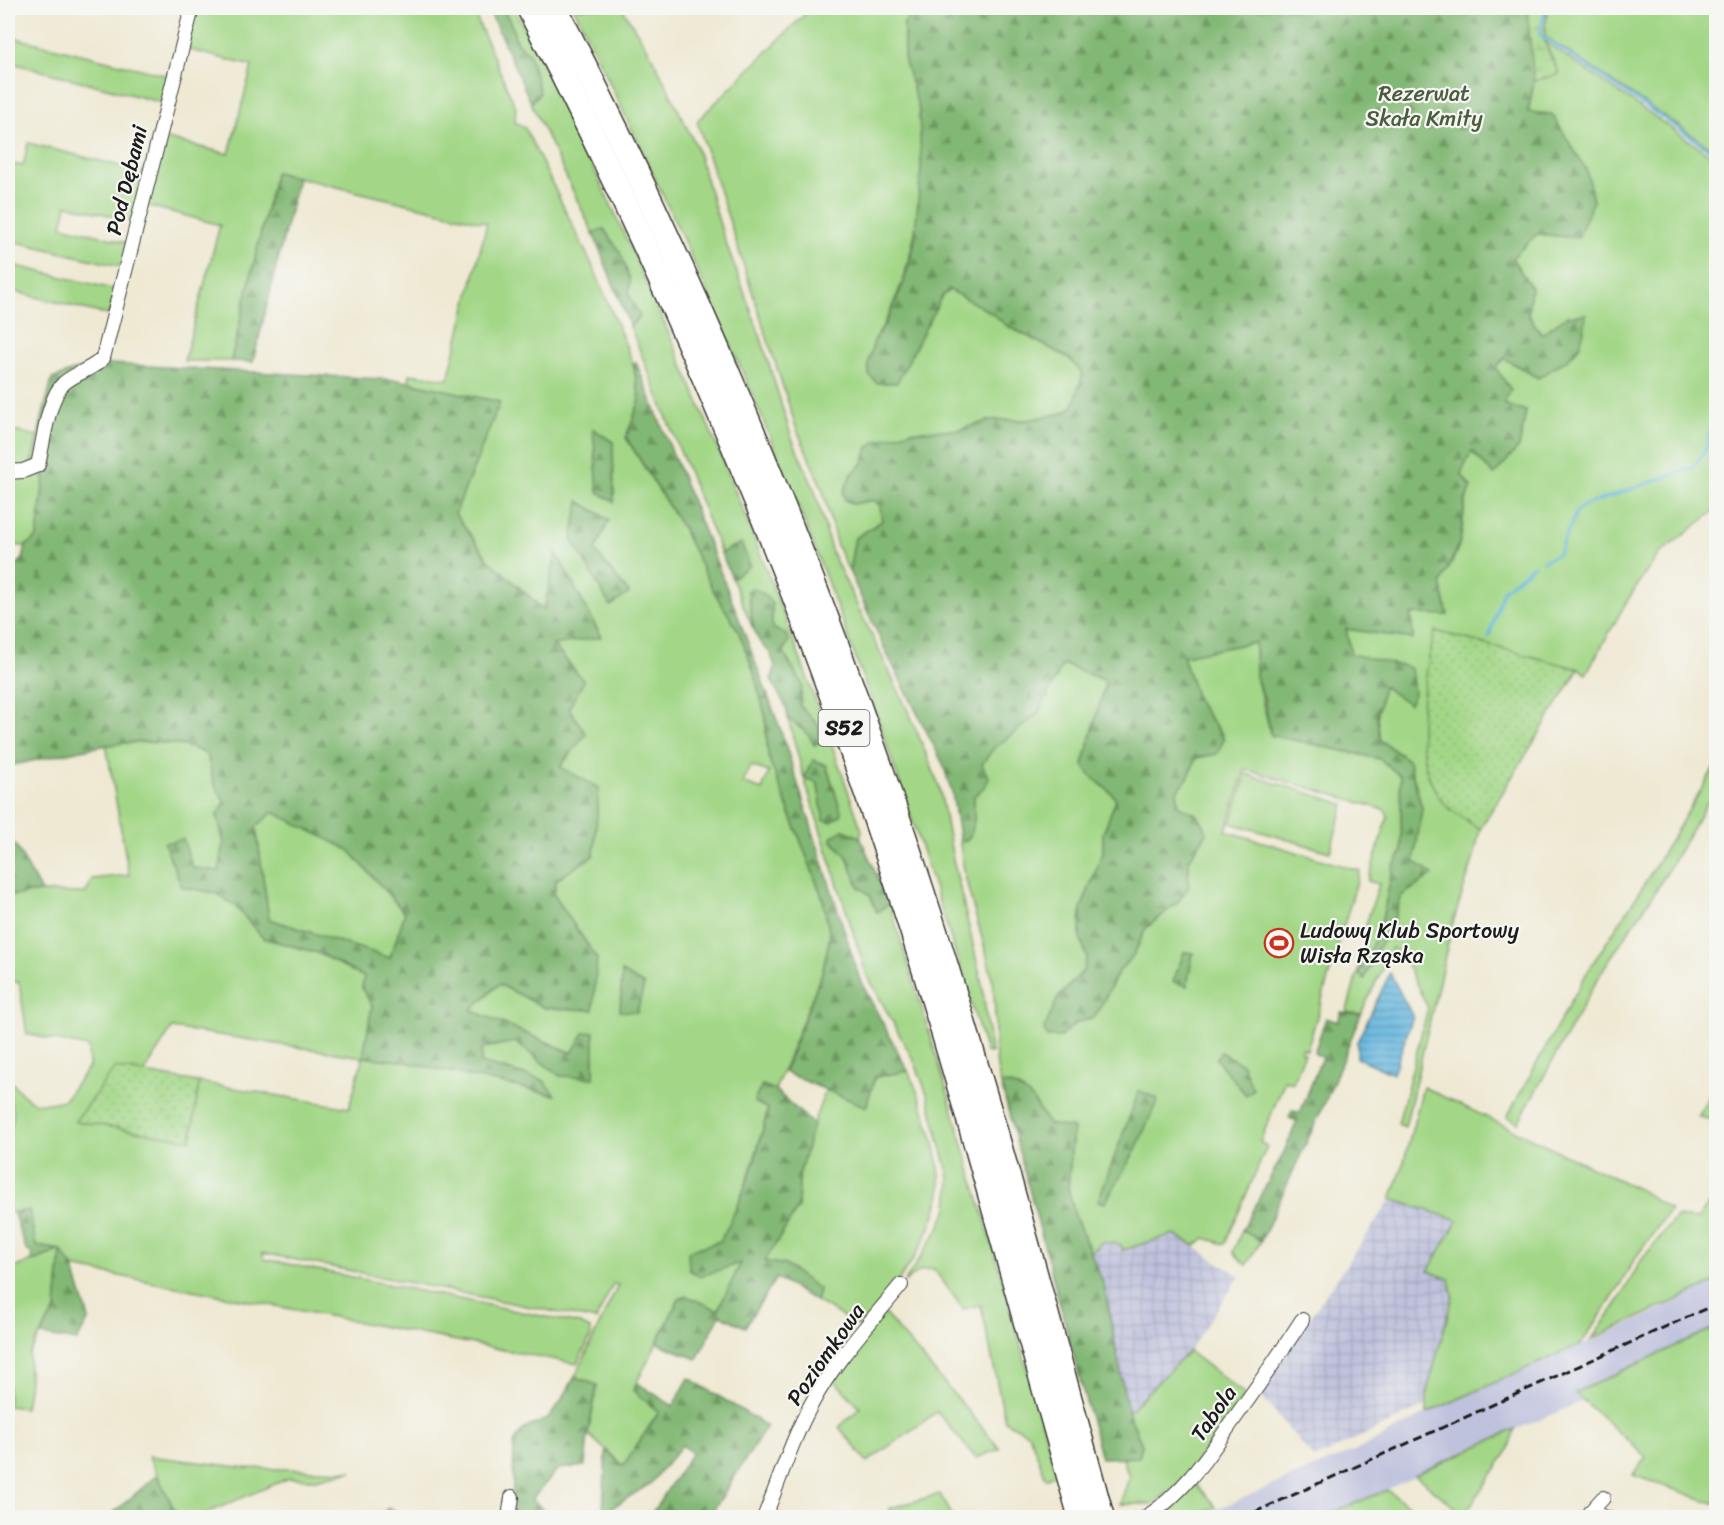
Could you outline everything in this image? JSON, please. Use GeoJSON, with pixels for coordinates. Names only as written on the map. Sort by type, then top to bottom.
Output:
{"type":"FeatureCollection","features":[{"type":"Feature","properties":{"kind":"highway","name":"S52"},"geometry":{"type":"LineString","coordinates":[[529,8],[594,134],[694,350],[819,658],[912,930],[1080,1477],[1102,1518]]}},
{"type":"Feature","properties":{"kind":"highway","name":"S52"},"geometry":{"type":"LineString","coordinates":[[555,8],[647,195],[711,338],[769,475],[834,640],[931,920],[986,1101],[1080,1477],[1081,1518]]}},
{"type":"Feature","properties":{"kind":"street","name":"Pod Dębami"},"geometry":{"type":"LineString","coordinates":[[8,472],[23,471],[39,465],[54,397],[61,385],[74,376],[93,368],[104,358],[192,8]]}},
{"type":"Feature","properties":{"kind":"street","name":"Poziomkowa"},"geometry":{"type":"LineString","coordinates":[[764,1518],[794,1440],[813,1401],[838,1365],[901,1285]]}},
{"type":"Feature","properties":{"kind":"street","name":"Tabola"},"geometry":{"type":"LineString","coordinates":[[1145,1518],[1183,1488],[1275,1363],[1302,1320]]}},
{"type":"Feature","properties":{"kind":"street"},"geometry":{"type":"LineString","coordinates":[[509,1518],[512,1497]]}},
{"type":"Feature","properties":{"kind":"street"},"geometry":{"type":"LineString","coordinates":[[1588,1515],[1603,1498]]}},
{"type":"Feature","properties":{"kind":"street"},"geometry":{"type":"LineString","coordinates":[[1588,1515],[1607,1518]]}},
{"type":"Feature","properties":{"kind":"shaded area"},"geometry":{"type":"Polygon","coordinates":[[[1391,1199],[1458,1220],[1428,1270],[1449,1279],[1453,1296],[1427,1391],[1427,1405],[1314,1459],[1259,1393],[1391,1199]]]}},
{"type":"Feature","properties":{"kind":"shaded area"},"geometry":{"type":"Polygon","coordinates":[[[1174,1234],[1240,1276],[1189,1351],[1128,1412],[1104,1286],[1091,1253],[1102,1242],[1122,1245],[1123,1250],[1174,1234]]]}},
{"type":"Feature","properties":{"kind":"shaded area"},"geometry":{"type":"Polygon","coordinates":[[[1716,1282],[1716,1335],[1584,1401],[1464,1451],[1377,1495],[1322,1517],[1196,1518],[1361,1448],[1427,1413],[1645,1317],[1716,1282]]]}},
{"type":"Feature","properties":{"kind":"green space"},"geometry":{"type":"Polygon","coordinates":[[[197,8],[472,8],[516,108],[515,122],[525,128],[595,271],[633,363],[640,400],[626,438],[683,529],[714,592],[738,630],[753,669],[765,715],[768,756],[823,899],[830,936],[823,970],[775,1090],[762,1085],[754,1102],[768,1108],[764,1126],[742,1193],[720,1242],[741,1262],[718,1310],[687,1297],[679,1299],[633,1390],[659,1412],[623,1466],[588,1434],[597,1385],[575,1377],[618,1285],[613,1284],[596,1320],[262,1253],[264,1259],[580,1324],[590,1329],[591,1336],[577,1364],[73,1267],[61,1251],[56,1309],[29,1354],[29,1382],[25,1408],[8,1406],[8,1270],[60,1250],[36,1246],[29,1210],[8,1213],[8,1143],[14,1112],[8,1098],[8,1082],[10,1080],[33,1102],[54,1102],[64,1100],[89,1067],[88,1047],[27,1034],[19,982],[8,983],[8,896],[41,892],[86,893],[92,879],[129,875],[106,744],[144,742],[170,744],[207,754],[214,783],[225,803],[217,815],[224,843],[219,871],[192,868],[182,887],[216,893],[235,906],[263,938],[318,953],[364,977],[362,988],[372,1006],[363,1057],[401,1061],[554,1095],[543,1080],[481,1063],[482,1048],[515,1042],[560,1076],[573,1053],[471,1010],[499,984],[545,1008],[597,959],[554,895],[556,880],[594,855],[559,767],[569,708],[583,681],[553,645],[601,636],[557,554],[544,610],[488,559],[455,514],[500,402],[409,382],[410,374],[448,379],[487,223],[275,172],[231,361],[184,361],[220,225],[145,205],[163,138],[229,154],[252,66],[186,49],[197,8]],[[593,430],[614,502],[613,442],[593,430]],[[579,501],[610,606],[629,593],[595,551],[609,520],[579,501]],[[751,766],[743,783],[762,790],[769,772],[751,766]],[[172,1028],[144,1073],[115,1068],[76,1121],[191,1140],[199,1082],[349,1108],[363,1057],[172,1028]]]}},
{"type":"Feature","properties":{"kind":"green space"},"geometry":{"type":"Polygon","coordinates":[[[488,8],[501,8],[510,21],[517,43],[529,54],[540,93],[531,103],[488,8]]]}},
{"type":"Feature","properties":{"kind":"green space"},"geometry":{"type":"Polygon","coordinates":[[[501,8],[514,8],[613,208],[659,310],[745,516],[825,726],[862,831],[860,837],[843,830],[832,841],[846,855],[859,887],[870,895],[877,912],[889,903],[975,1187],[1056,1473],[1046,1479],[1029,1434],[1005,1421],[981,1305],[963,1309],[934,1269],[921,1270],[904,1283],[938,1230],[948,1208],[950,1180],[927,1094],[915,1063],[866,973],[804,778],[788,718],[809,735],[820,727],[800,706],[802,684],[783,652],[785,634],[772,629],[770,622],[773,612],[748,592],[753,629],[732,578],[750,565],[741,543],[721,553],[630,326],[640,317],[629,295],[630,279],[604,229],[593,233],[531,103],[540,93],[529,54],[517,43],[510,21],[501,8]],[[813,760],[824,819],[832,822],[835,791],[826,765],[813,760]]]}},
{"type":"Feature","properties":{"kind":"green space"},"geometry":{"type":"Polygon","coordinates":[[[574,8],[622,8],[652,56],[696,146],[723,235],[761,338],[791,436],[815,491],[832,553],[910,715],[939,785],[953,859],[982,984],[991,1053],[986,1052],[897,776],[797,503],[704,285],[574,8]]]}},
{"type":"Feature","properties":{"kind":"green space"},"geometry":{"type":"Polygon","coordinates":[[[811,8],[919,8],[904,24],[904,42],[905,60],[919,113],[921,172],[919,202],[909,260],[900,288],[874,341],[950,290],[990,312],[1006,325],[1069,358],[1083,374],[1073,406],[1063,413],[1028,420],[992,420],[958,430],[911,431],[877,441],[868,448],[863,463],[851,475],[852,504],[874,500],[880,506],[882,521],[855,538],[849,571],[837,546],[822,488],[796,427],[697,121],[811,8]]]}},
{"type":"Feature","properties":{"kind":"green space","name":"Rezerwat Skała Kmity"},"geometry":{"type":"Polygon","coordinates":[[[919,8],[1527,8],[1534,81],[1528,112],[1552,114],[1587,171],[1593,201],[1578,238],[1537,234],[1512,258],[1531,287],[1528,315],[1541,334],[1567,316],[1586,314],[1584,328],[1582,339],[1574,354],[1538,378],[1504,358],[1496,368],[1511,390],[1503,404],[1526,411],[1519,447],[1494,475],[1472,451],[1461,474],[1471,487],[1465,501],[1460,541],[1441,584],[1448,615],[1411,614],[1413,639],[1346,629],[1351,654],[1411,668],[1414,694],[1409,704],[1383,686],[1377,718],[1380,740],[1409,761],[1422,808],[1414,861],[1433,875],[1401,896],[1390,931],[1380,944],[1364,979],[1358,973],[1380,929],[1393,867],[1402,852],[1400,776],[1380,759],[1271,735],[1264,700],[1256,677],[1255,642],[1183,656],[1198,702],[1224,739],[1217,754],[1196,758],[1188,778],[1177,791],[1179,806],[1201,820],[1206,834],[1189,860],[1188,888],[1178,902],[1146,928],[1133,956],[1119,971],[1095,1017],[1076,1023],[1060,1037],[1047,1037],[1044,1029],[1058,998],[1083,971],[1087,957],[1080,937],[1081,909],[1103,852],[1103,834],[1116,799],[1083,765],[1106,681],[1063,664],[1037,715],[993,749],[982,764],[989,779],[974,796],[974,821],[970,837],[960,842],[952,793],[943,764],[887,654],[849,571],[855,538],[882,521],[880,506],[874,500],[852,504],[845,500],[843,493],[851,475],[863,463],[868,448],[877,441],[911,431],[958,430],[992,420],[1028,420],[1063,413],[1073,406],[1083,374],[1069,358],[1006,325],[990,312],[950,290],[942,296],[897,383],[877,383],[869,375],[868,363],[874,341],[887,320],[904,282],[914,244],[921,168],[919,110],[904,58],[904,23],[919,8]]]}},
{"type":"Feature","properties":{"kind":"green space"},"geometry":{"type":"Polygon","coordinates":[[[1527,8],[1547,8],[1544,41],[1559,74],[1534,81],[1527,8]]]}},
{"type":"Feature","properties":{"kind":"green space"},"geometry":{"type":"Polygon","coordinates":[[[1549,8],[1716,8],[1716,151],[1543,35],[1549,8]]]}},
{"type":"Feature","properties":{"kind":"green space"},"geometry":{"type":"Polygon","coordinates":[[[8,36],[169,76],[163,103],[8,62],[8,36]]]}},
{"type":"Feature","properties":{"kind":"green space"},"geometry":{"type":"Polygon","coordinates":[[[1544,41],[1716,159],[1716,510],[1658,555],[1627,601],[1586,674],[1579,669],[1435,631],[1428,665],[1421,724],[1424,761],[1429,777],[1438,792],[1459,813],[1480,829],[1474,857],[1453,922],[1405,1127],[1398,1124],[1428,1008],[1402,955],[1392,948],[1361,1014],[1346,1014],[1367,939],[1362,937],[1379,884],[1368,881],[1388,816],[1385,810],[1245,769],[1226,831],[1360,871],[1307,1050],[1302,1048],[1301,1052],[1305,1053],[1293,1083],[1285,1080],[1260,1142],[1267,1146],[1225,1244],[1205,1238],[1195,1246],[1174,1234],[1123,1250],[1121,1245],[1102,1242],[1091,1253],[1075,1216],[1068,1188],[1073,1129],[1048,1124],[1035,1103],[1024,1091],[1001,1084],[998,1071],[992,978],[965,877],[960,842],[967,840],[974,821],[974,796],[985,786],[982,764],[993,749],[1037,715],[1063,664],[1106,681],[1083,765],[1116,799],[1103,834],[1103,852],[1081,909],[1080,937],[1087,957],[1083,971],[1058,998],[1044,1029],[1060,1037],[1076,1023],[1095,1017],[1119,971],[1133,956],[1146,928],[1178,902],[1187,888],[1189,860],[1206,834],[1196,814],[1179,806],[1177,791],[1188,778],[1196,758],[1217,754],[1223,735],[1198,703],[1183,656],[1255,642],[1256,677],[1271,735],[1380,759],[1400,776],[1402,852],[1393,867],[1380,929],[1358,973],[1365,978],[1380,944],[1390,931],[1414,861],[1422,808],[1409,761],[1380,740],[1377,718],[1382,686],[1409,703],[1351,654],[1346,629],[1413,638],[1411,614],[1442,580],[1453,560],[1461,537],[1465,505],[1471,487],[1461,474],[1471,451],[1494,475],[1519,447],[1526,411],[1503,404],[1511,390],[1495,368],[1504,358],[1538,378],[1567,316],[1542,334],[1528,315],[1531,287],[1512,258],[1537,234],[1578,238],[1528,113],[1534,81],[1559,73],[1544,41]],[[1184,952],[1186,986],[1193,953],[1184,952]],[[1139,1091],[1099,1201],[1105,1202],[1135,1151],[1158,1099],[1139,1091]]]}},
{"type":"Feature","properties":{"kind":"green space"},"geometry":{"type":"Polygon","coordinates":[[[28,143],[145,172],[134,221],[67,205],[62,226],[128,243],[123,267],[8,240],[8,163],[23,166],[28,143]]]}},
{"type":"Feature","properties":{"kind":"green space"},"geometry":{"type":"Polygon","coordinates":[[[275,172],[298,178],[253,362],[231,361],[275,172]]]}},
{"type":"Feature","properties":{"kind":"green space"},"geometry":{"type":"Polygon","coordinates":[[[604,229],[620,252],[630,279],[629,295],[640,317],[630,326],[593,233],[604,229]]]}},
{"type":"Feature","properties":{"kind":"green space"},"geometry":{"type":"Polygon","coordinates":[[[8,264],[117,290],[108,315],[8,290],[8,264]]]}},
{"type":"Feature","properties":{"kind":"green space"},"geometry":{"type":"Polygon","coordinates":[[[636,362],[736,611],[781,731],[860,980],[908,1071],[875,1077],[866,1107],[784,1072],[823,970],[830,936],[823,899],[768,756],[765,715],[753,669],[738,630],[714,592],[683,529],[626,437],[640,400],[633,363],[636,362]]]}},
{"type":"Feature","properties":{"kind":"green space"},"geometry":{"type":"Polygon","coordinates":[[[93,363],[399,380],[500,402],[455,514],[488,559],[544,610],[556,553],[601,637],[553,645],[584,681],[569,708],[586,734],[560,767],[599,788],[594,855],[556,880],[554,895],[597,959],[593,1010],[545,1008],[499,984],[471,1010],[572,1053],[584,1033],[594,1032],[594,1078],[560,1076],[515,1042],[482,1048],[481,1063],[543,1080],[555,1095],[401,1061],[363,1057],[372,1006],[362,988],[364,977],[318,953],[263,938],[235,906],[216,893],[182,887],[164,843],[183,839],[193,868],[219,871],[224,843],[217,815],[225,803],[214,783],[207,754],[184,746],[159,742],[134,742],[108,745],[8,766],[8,572],[23,559],[26,546],[37,537],[45,470],[30,467],[52,379],[93,363]],[[273,812],[256,827],[269,919],[390,958],[405,913],[349,850],[273,812]]]}},
{"type":"Feature","properties":{"kind":"green space"},"geometry":{"type":"Polygon","coordinates":[[[593,429],[613,442],[614,502],[598,492],[593,429]]]}},
{"type":"Feature","properties":{"kind":"green space"},"geometry":{"type":"Polygon","coordinates":[[[8,430],[38,436],[45,470],[37,537],[26,546],[8,545],[8,430]]]}},
{"type":"Feature","properties":{"kind":"green space"},"geometry":{"type":"Polygon","coordinates":[[[579,501],[609,520],[595,551],[629,593],[610,606],[572,539],[579,501]]]}},
{"type":"Feature","properties":{"kind":"green space"},"geometry":{"type":"Polygon","coordinates":[[[741,543],[750,566],[732,578],[721,553],[741,543]]]}},
{"type":"Feature","properties":{"kind":"green space"},"geometry":{"type":"Polygon","coordinates":[[[752,588],[763,593],[772,604],[772,628],[785,634],[789,640],[783,652],[802,684],[800,706],[820,727],[821,742],[814,745],[809,735],[788,718],[786,707],[771,680],[775,667],[770,652],[763,647],[755,633],[751,616],[748,591],[752,588]]]}},
{"type":"Feature","properties":{"kind":"green space"},"geometry":{"type":"Polygon","coordinates":[[[1435,631],[1579,669],[1480,829],[1443,803],[1430,780],[1424,760],[1421,716],[1435,631]]]}},
{"type":"Feature","properties":{"kind":"green space"},"geometry":{"type":"Polygon","coordinates":[[[813,760],[826,765],[842,814],[832,822],[824,820],[817,782],[804,778],[813,760]]]}},
{"type":"Feature","properties":{"kind":"green space"},"geometry":{"type":"Polygon","coordinates":[[[1716,765],[1716,788],[1655,892],[1605,966],[1518,1123],[1507,1117],[1589,969],[1637,896],[1716,765]]]}},
{"type":"Feature","properties":{"kind":"green space"},"geometry":{"type":"Polygon","coordinates":[[[1246,774],[1344,804],[1330,852],[1231,823],[1246,774]]]}},
{"type":"Feature","properties":{"kind":"green space"},"geometry":{"type":"Polygon","coordinates":[[[273,811],[349,850],[405,913],[390,958],[269,919],[256,827],[273,811]]]}},
{"type":"Feature","properties":{"kind":"green space"},"geometry":{"type":"Polygon","coordinates":[[[844,830],[860,837],[889,903],[877,912],[870,895],[859,887],[846,855],[832,841],[832,836],[844,830]]]}},
{"type":"Feature","properties":{"kind":"green space"},"geometry":{"type":"Polygon","coordinates":[[[8,839],[15,844],[41,892],[8,896],[8,839]]]}},
{"type":"Feature","properties":{"kind":"green space"},"geometry":{"type":"Polygon","coordinates":[[[1184,952],[1193,953],[1187,986],[1173,982],[1184,952]]]}},
{"type":"Feature","properties":{"kind":"green space"},"geometry":{"type":"Polygon","coordinates":[[[622,972],[644,985],[637,1012],[620,1011],[622,972]]]}},
{"type":"Feature","properties":{"kind":"green space"},"geometry":{"type":"Polygon","coordinates":[[[1341,1012],[1361,1014],[1326,1100],[1261,1241],[1242,1230],[1284,1152],[1297,1121],[1289,1118],[1292,1110],[1300,1113],[1322,1057],[1314,1053],[1326,1018],[1338,1022],[1341,1012]]]}},
{"type":"Feature","properties":{"kind":"green space"},"geometry":{"type":"Polygon","coordinates":[[[1221,1052],[1242,1064],[1253,1090],[1246,1095],[1216,1059],[1221,1052]]]}},
{"type":"Feature","properties":{"kind":"green space"},"geometry":{"type":"Polygon","coordinates":[[[115,1068],[199,1082],[191,1140],[75,1121],[115,1068]]]}},
{"type":"Feature","properties":{"kind":"green space"},"geometry":{"type":"Polygon","coordinates":[[[908,1071],[926,1116],[936,1153],[939,1170],[939,1199],[927,1235],[918,1252],[896,1284],[860,1327],[816,1301],[819,1289],[785,1265],[764,1262],[798,1208],[799,1176],[813,1124],[826,1089],[866,1107],[875,1077],[908,1071]]]}},
{"type":"Feature","properties":{"kind":"green space"},"geometry":{"type":"Polygon","coordinates":[[[1001,1084],[1017,1087],[1030,1096],[1048,1124],[1073,1128],[1068,1188],[1075,1216],[1104,1285],[1128,1412],[1142,1445],[1139,1457],[1101,1458],[1001,1084]]]}},
{"type":"Feature","properties":{"kind":"green space"},"geometry":{"type":"Polygon","coordinates":[[[1716,1084],[1716,1120],[1698,1117],[1716,1084]]]}},
{"type":"Feature","properties":{"kind":"green space"},"geometry":{"type":"Polygon","coordinates":[[[762,1085],[775,1090],[813,1124],[799,1176],[798,1208],[765,1261],[785,1265],[819,1289],[816,1301],[776,1278],[745,1327],[720,1315],[697,1359],[657,1343],[679,1299],[687,1296],[718,1310],[741,1263],[701,1276],[689,1270],[688,1251],[720,1241],[736,1209],[754,1160],[768,1109],[754,1102],[762,1085]]]}},
{"type":"Feature","properties":{"kind":"green space"},"geometry":{"type":"Polygon","coordinates":[[[1423,1087],[1640,1190],[1670,1210],[1636,1257],[1611,1300],[1581,1344],[1427,1413],[1427,1391],[1453,1296],[1449,1279],[1428,1271],[1458,1220],[1391,1199],[1402,1169],[1423,1087]]]}},
{"type":"Feature","properties":{"kind":"green space"},"geometry":{"type":"Polygon","coordinates":[[[1139,1091],[1158,1099],[1135,1151],[1105,1203],[1098,1201],[1139,1091]]]}},
{"type":"Feature","properties":{"kind":"green space"},"geometry":{"type":"Polygon","coordinates":[[[1716,1195],[1716,1282],[1592,1339],[1620,1299],[1640,1262],[1676,1217],[1697,1219],[1716,1195]]]}},
{"type":"Feature","properties":{"kind":"green space"},"geometry":{"type":"Polygon","coordinates":[[[29,1210],[36,1246],[61,1250],[31,1262],[32,1253],[26,1250],[14,1214],[29,1210]]]}},
{"type":"Feature","properties":{"kind":"green space"},"geometry":{"type":"Polygon","coordinates":[[[1242,1230],[1261,1241],[1246,1265],[1233,1252],[1242,1230]]]}},
{"type":"Feature","properties":{"kind":"green space"},"geometry":{"type":"Polygon","coordinates":[[[61,1250],[73,1267],[89,1319],[77,1341],[40,1335],[56,1309],[61,1250]]]}},
{"type":"Feature","properties":{"kind":"green space"},"geometry":{"type":"Polygon","coordinates":[[[884,1313],[1000,1449],[976,1458],[937,1412],[867,1462],[839,1427],[860,1408],[832,1378],[884,1313]]]}},
{"type":"Feature","properties":{"kind":"green space"},"geometry":{"type":"Polygon","coordinates":[[[1716,1327],[1716,1504],[1633,1475],[1646,1457],[1575,1393],[1716,1327]]]}},
{"type":"Feature","properties":{"kind":"green space"},"geometry":{"type":"Polygon","coordinates":[[[1189,1351],[1245,1395],[1180,1484],[1152,1504],[1120,1504],[1129,1478],[1123,1458],[1139,1457],[1142,1445],[1128,1412],[1189,1351]]]}},
{"type":"Feature","properties":{"kind":"green space"},"geometry":{"type":"Polygon","coordinates":[[[575,1377],[597,1385],[585,1466],[558,1469],[532,1499],[551,1517],[512,1518],[514,1444],[517,1437],[524,1429],[551,1414],[575,1377]]]}},
{"type":"Feature","properties":{"kind":"green space"},"geometry":{"type":"Polygon","coordinates":[[[689,1378],[767,1426],[709,1517],[650,1516],[692,1453],[682,1445],[650,1484],[603,1513],[606,1450],[623,1466],[659,1412],[633,1390],[637,1383],[673,1406],[689,1378]]]}},
{"type":"Feature","properties":{"kind":"green space"},"geometry":{"type":"Polygon","coordinates":[[[1515,1429],[1508,1451],[1464,1515],[1415,1475],[1515,1429]]]}},
{"type":"Feature","properties":{"kind":"green space"},"geometry":{"type":"Polygon","coordinates":[[[148,1456],[247,1468],[352,1471],[315,1479],[289,1478],[197,1517],[178,1517],[148,1456]]]}},
{"type":"Feature","properties":{"kind":"green space"},"geometry":{"type":"Polygon","coordinates":[[[157,1475],[178,1517],[115,1517],[112,1514],[157,1475]]]}},
{"type":"Feature","properties":{"kind":"green space"},"geometry":{"type":"Polygon","coordinates":[[[1194,1482],[1216,1507],[1191,1517],[1155,1518],[1194,1482]]]}},
{"type":"Feature","properties":{"kind":"green space"},"geometry":{"type":"Polygon","coordinates":[[[1387,1490],[1425,1517],[1321,1517],[1387,1490]]]}},
{"type":"Feature","properties":{"kind":"green space"},"geometry":{"type":"Polygon","coordinates":[[[940,1494],[953,1517],[890,1517],[890,1508],[940,1494]]]}},
{"type":"Feature","properties":{"kind":"green space"},"geometry":{"type":"Polygon","coordinates":[[[388,1508],[411,1517],[377,1517],[388,1508]]]}},
{"type":"Feature","properties":{"kind":"water"},"geometry":{"type":"Polygon","coordinates":[[[1390,973],[1413,1017],[1393,1074],[1357,1058],[1357,1042],[1390,973]]]}},
{"type":"Feature","properties":{"kind":"waterway"},"geometry":{"type":"LineString","coordinates":[[1545,8],[1540,35],[1716,154]]}},
{"type":"Feature","properties":{"kind":"waterway"},"geometry":{"type":"LineString","coordinates":[[1543,561],[1558,554],[1577,511],[1583,506],[1692,468],[1705,452],[1716,409]]}},
{"type":"Feature","properties":{"kind":"waterway"},"geometry":{"type":"LineString","coordinates":[[1489,637],[1503,590],[1534,565]]}},
{"type":"Feature","properties":{"kind":"railway"},"geometry":{"type":"LineString","coordinates":[[1242,1518],[1716,1304]]}},
{"type":"Feature","properties":{"kind":"place","name":"Ludowy Klub Sportowy Wisła Rząska"},"geometry":{"type":"Point","coordinates":[1279,943]}}]}
